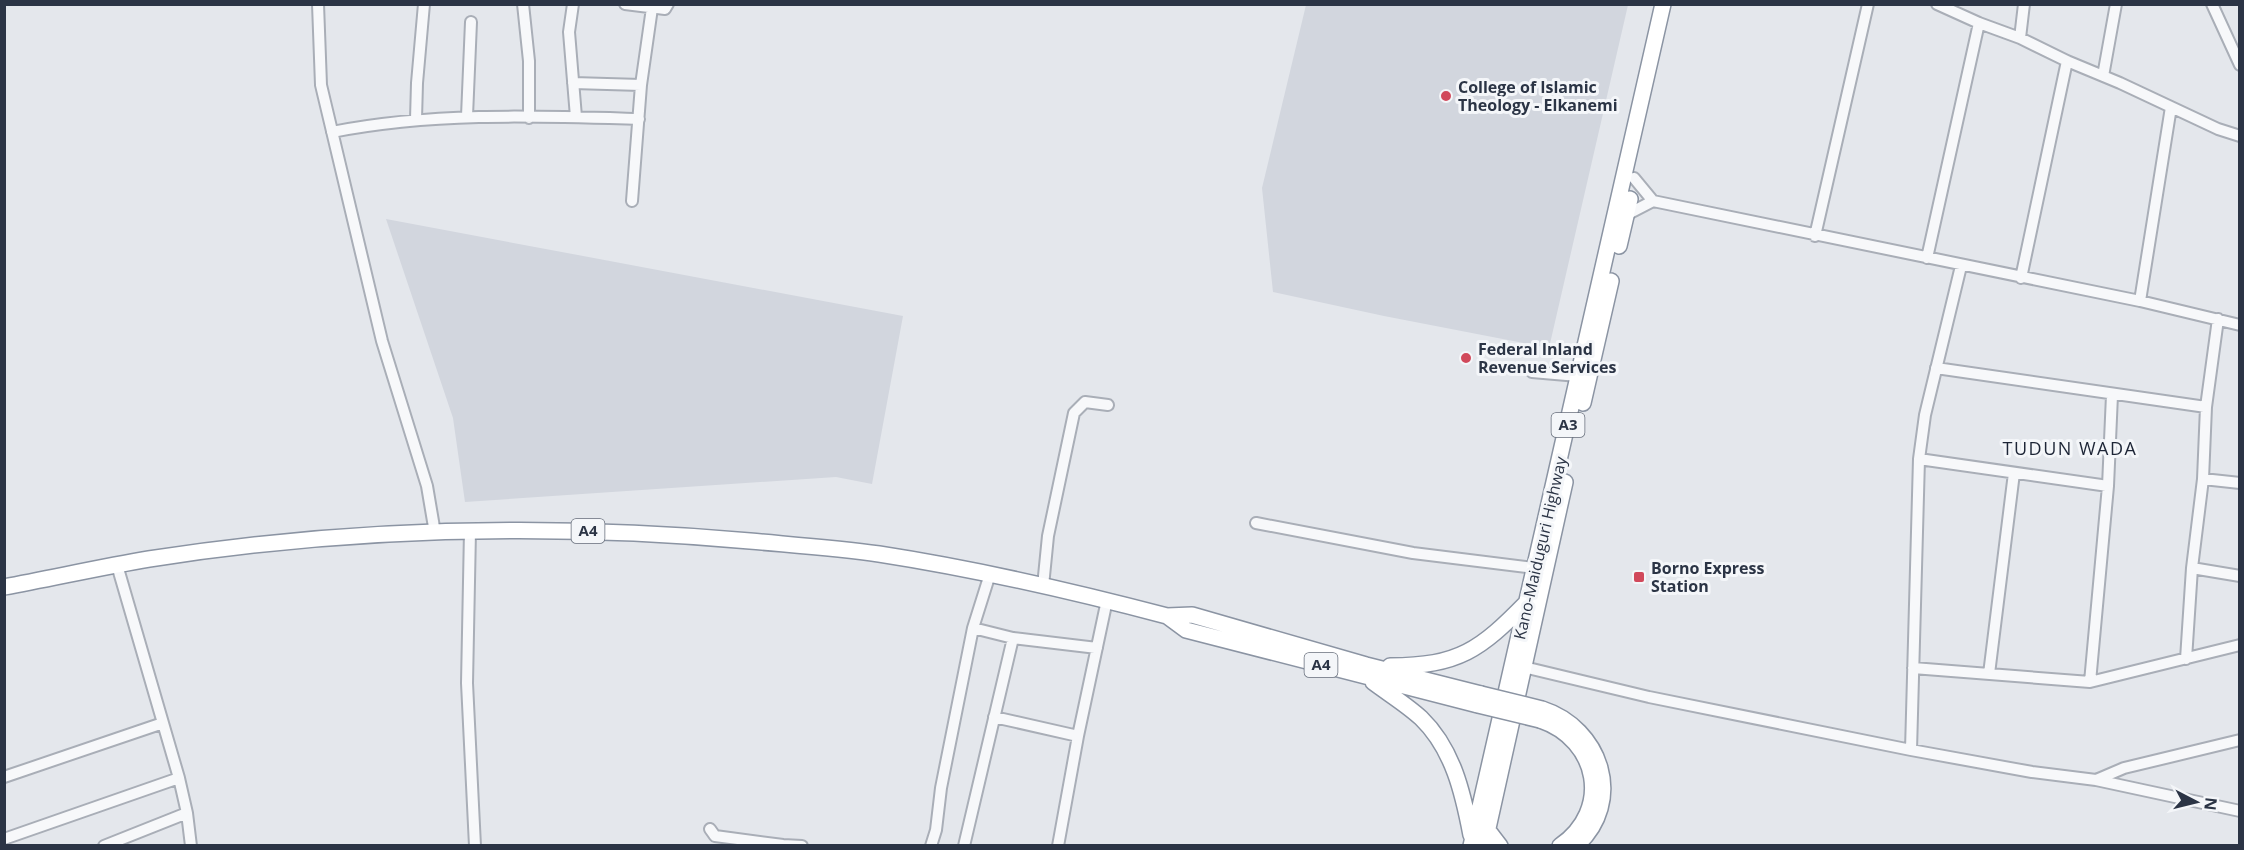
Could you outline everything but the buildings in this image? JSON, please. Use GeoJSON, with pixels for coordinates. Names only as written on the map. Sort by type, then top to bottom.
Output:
{"type":"FeatureCollection","features":[{"type":"Feature","properties":{"kind":"highway","name":"Kano-Maiduguri Highway"},"geometry":{"type":"LineString","coordinates":[[1476,844],[1534,568],[1663,4]]}},
{"type":"Feature","properties":{"kind":"highway","name":"Kano-Maiduguri Highway"},"geometry":{"type":"LineString","coordinates":[[1476,844],[1487,829],[1674,4]]}},
{"type":"Feature","properties":{"kind":"highway","name":"A4"},"geometry":{"type":"LineString","coordinates":[[4,587],[117,565],[235,548],[471,531],[571,530],[719,538],[878,554],[990,574],[1107,600],[1167,616],[1186,630],[1564,718],[1584,735],[1599,763],[1603,780],[1603,793],[1599,808],[1589,832],[1576,846]]}},
{"type":"Feature","properties":{"kind":"highway"},"geometry":{"type":"LineString","coordinates":[[1366,671],[1444,662],[1464,655],[1483,645],[1527,602]]}},
{"type":"Feature","properties":{"kind":"highway"},"geometry":{"type":"LineString","coordinates":[[1366,671],[1421,719],[1440,741],[1454,767],[1476,844]]}},
{"type":"Feature","properties":{"kind":"highway","name":"A4"},"geometry":{"type":"LineString","coordinates":[[1541,714],[1575,740],[1591,771],[1592,783],[1588,807],[1577,830],[1560,846]]}},
{"type":"Feature","properties":{"kind":"highway"},"geometry":{"type":"LineString","coordinates":[[1487,829],[1500,846]]}},
{"type":"Feature","properties":{"kind":"street"},"geometry":{"type":"LineString","coordinates":[[318,4],[321,85],[382,341],[427,486],[435,534]]}},
{"type":"Feature","properties":{"kind":"street"},"geometry":{"type":"LineString","coordinates":[[416,119],[424,4]]}},
{"type":"Feature","properties":{"kind":"street"},"geometry":{"type":"LineString","coordinates":[[523,4],[528,51],[529,118]]}},
{"type":"Feature","properties":{"kind":"street"},"geometry":{"type":"LineString","coordinates":[[573,4],[569,32],[576,117]]}},
{"type":"Feature","properties":{"kind":"street"},"geometry":{"type":"LineString","coordinates":[[625,4],[665,9],[668,4]]}},
{"type":"Feature","properties":{"kind":"street"},"geometry":{"type":"LineString","coordinates":[[1815,236],[1868,4]]}},
{"type":"Feature","properties":{"kind":"street"},"geometry":{"type":"LineString","coordinates":[[1937,4],[2020,38],[2218,129],[2240,136]]}},
{"type":"Feature","properties":{"kind":"street"},"geometry":{"type":"LineString","coordinates":[[2020,38],[2024,4]]}},
{"type":"Feature","properties":{"kind":"street"},"geometry":{"type":"LineString","coordinates":[[2103,76],[2116,4]]}},
{"type":"Feature","properties":{"kind":"street"},"geometry":{"type":"LineString","coordinates":[[2212,4],[2240,65]]}},
{"type":"Feature","properties":{"kind":"street"},"geometry":{"type":"LineString","coordinates":[[632,201],[641,85],[652,8]]}},
{"type":"Feature","properties":{"kind":"street"},"geometry":{"type":"LineString","coordinates":[[468,116],[471,22]]}},
{"type":"Feature","properties":{"kind":"street"},"geometry":{"type":"LineString","coordinates":[[1928,258],[1979,23]]}},
{"type":"Feature","properties":{"kind":"street"},"geometry":{"type":"LineString","coordinates":[[2021,278],[2067,61]]}},
{"type":"Feature","properties":{"kind":"street"},"geometry":{"type":"LineString","coordinates":[[573,83],[641,85]]}},
{"type":"Feature","properties":{"kind":"street"},"geometry":{"type":"LineString","coordinates":[[2140,301],[2171,107]]}},
{"type":"Feature","properties":{"kind":"street"},"geometry":{"type":"LineString","coordinates":[[332,132],[373,124],[468,116],[639,119]]}},
{"type":"Feature","properties":{"kind":"street"},"geometry":{"type":"LineString","coordinates":[[1634,178],[1653,201],[2140,301],[2240,325]]}},
{"type":"Feature","properties":{"kind":"street"},"geometry":{"type":"LineString","coordinates":[[1626,215],[1653,201]]}},
{"type":"Feature","properties":{"kind":"street"},"geometry":{"type":"LineString","coordinates":[[1911,750],[1918,459],[1925,414],[1961,266]]}},
{"type":"Feature","properties":{"kind":"street"},"geometry":{"type":"LineString","coordinates":[[2186,658],[2192,568],[2203,479],[2206,407],[2218,319]]}},
{"type":"Feature","properties":{"kind":"street"},"geometry":{"type":"LineString","coordinates":[[1936,368],[2206,407]]}},
{"type":"Feature","properties":{"kind":"street"},"geometry":{"type":"LineString","coordinates":[[1532,372],[1578,376]]}},
{"type":"Feature","properties":{"kind":"street"},"geometry":{"type":"LineString","coordinates":[[2090,682],[2108,486],[2112,395]]}},
{"type":"Feature","properties":{"kind":"street"},"geometry":{"type":"LineString","coordinates":[[1044,586],[1048,536],[1074,413],[1085,402],[1108,405]]}},
{"type":"Feature","properties":{"kind":"street"},"geometry":{"type":"LineString","coordinates":[[1918,459],[2108,486]]}},
{"type":"Feature","properties":{"kind":"street"},"geometry":{"type":"LineString","coordinates":[[1989,674],[2014,473]]}},
{"type":"Feature","properties":{"kind":"street"},"geometry":{"type":"LineString","coordinates":[[2203,479],[2240,483]]}},
{"type":"Feature","properties":{"kind":"street"},"geometry":{"type":"LineString","coordinates":[[1256,523],[1413,553],[1534,568]]}},
{"type":"Feature","properties":{"kind":"street"},"geometry":{"type":"LineString","coordinates":[[471,531],[467,683],[475,846]]}},
{"type":"Feature","properties":{"kind":"street"},"geometry":{"type":"LineString","coordinates":[[117,565],[178,778],[187,813],[190,846]]}},
{"type":"Feature","properties":{"kind":"street"},"geometry":{"type":"LineString","coordinates":[[2192,568],[2240,576]]}},
{"type":"Feature","properties":{"kind":"street"},"geometry":{"type":"LineString","coordinates":[[931,846],[936,830],[941,788],[973,628],[990,574]]}},
{"type":"Feature","properties":{"kind":"street"},"geometry":{"type":"LineString","coordinates":[[1058,846],[1078,736],[1107,600]]}},
{"type":"Feature","properties":{"kind":"street"},"geometry":{"type":"LineString","coordinates":[[973,628],[1013,638],[1097,648]]}},
{"type":"Feature","properties":{"kind":"street"},"geometry":{"type":"LineString","coordinates":[[964,846],[1013,638]]}},
{"type":"Feature","properties":{"kind":"street"},"geometry":{"type":"LineString","coordinates":[[1913,668],[2090,682],[2240,645]]}},
{"type":"Feature","properties":{"kind":"street"},"geometry":{"type":"LineString","coordinates":[[1524,667],[1649,697],[1911,750],[2096,780],[2240,811]]}},
{"type":"Feature","properties":{"kind":"street"},"geometry":{"type":"LineString","coordinates":[[994,717],[1078,736]]}},
{"type":"Feature","properties":{"kind":"street"},"geometry":{"type":"LineString","coordinates":[[4,777],[163,723]]}},
{"type":"Feature","properties":{"kind":"street"},"geometry":{"type":"LineString","coordinates":[[2096,780],[2124,768],[2240,740]]}},
{"type":"Feature","properties":{"kind":"street"},"geometry":{"type":"LineString","coordinates":[[4,839],[178,778]]}},
{"type":"Feature","properties":{"kind":"street"},"geometry":{"type":"LineString","coordinates":[[104,846],[187,813]]}},
{"type":"Feature","properties":{"kind":"street"},"geometry":{"type":"LineString","coordinates":[[710,829],[715,836],[802,846]]}},
{"type":"Feature","properties":{"kind":"shaded area","name":"College of Islamic Theology - Elkanemi"},"geometry":{"type":"Polygon","coordinates":[[[1306,5],[1628,5],[1549,348],[1273,292],[1262,188],[1306,5]]]}},
{"type":"Feature","properties":{"kind":"shaded area"},"geometry":{"type":"Polygon","coordinates":[[[386,219],[903,316],[872,484],[836,477],[465,502],[453,418],[386,219]]]}},
{"type":"Feature","properties":{"kind":"place","name":"College of Islamic Theology - Elkanemi"},"geometry":{"type":"Point","coordinates":[1446,96]}},
{"type":"Feature","properties":{"kind":"place","name":"Federal Inland Revenue Services"},"geometry":{"type":"Point","coordinates":[1466,358]}},
{"type":"Feature","properties":{"kind":"place","name":"Borno Express Station"},"geometry":{"type":"Point","coordinates":[1639,577]}},
{"type":"Feature","properties":{"kind":"district","name":"TUDUN WADA"},"geometry":{"type":"Point","coordinates":[2070,449]}}]}
